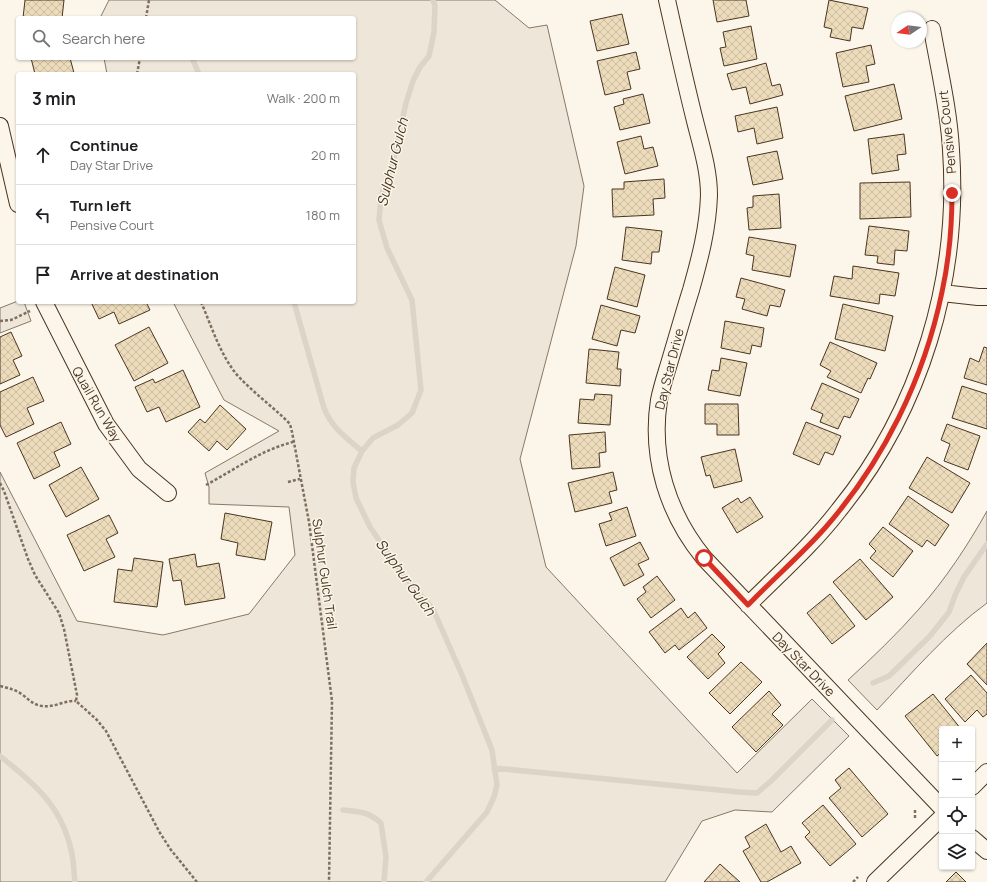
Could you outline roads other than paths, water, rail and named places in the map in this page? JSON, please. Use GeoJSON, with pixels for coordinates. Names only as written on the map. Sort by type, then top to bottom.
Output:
{"type":"FeatureCollection","features":[{"type":"Feature","properties":{"kind":"street","name":"Day Star Drive"},"geometry":{"type":"LineString","coordinates":[[667,0],[705,164],[709,194],[707,224],[702,251],[659,399],[656,436],[660,470],[672,506],[690,540],[707,563],[939,805]]}},
{"type":"Feature","properties":{"kind":"street","name":"Pensive Court"},"geometry":{"type":"LineString","coordinates":[[748,605],[825,528],[853,493],[875,460],[893,428],[910,392],[925,354],[942,292],[950,243],[952,210],[950,131],[932,30]]}},
{"type":"Feature","properties":{"kind":"street"},"geometry":{"type":"LineString","coordinates":[[0,126],[16,195]]}},
{"type":"Feature","properties":{"kind":"street"},"geometry":{"type":"LineString","coordinates":[[942,292],[987,297]]}},
{"type":"Feature","properties":{"kind":"street","name":"Quail Run Way"},"geometry":{"type":"LineString","coordinates":[[45,304],[110,429],[139,469],[168,493]]}},
{"type":"Feature","properties":{"kind":"street"},"geometry":{"type":"LineString","coordinates":[[975,784],[987,772]]}},
{"type":"Feature","properties":{"kind":"street"},"geometry":{"type":"LineString","coordinates":[[875,882],[939,820]]}},
{"type":"Feature","properties":{"kind":"street"},"geometry":{"type":"LineString","coordinates":[[975,841],[987,851]]}},
{"type":"Feature","properties":{"kind":"waterway","name":"Sulphur Gulch"},"geometry":{"type":"LineString","coordinates":[[426,882],[487,812],[494,797],[497,785],[492,750],[462,675],[433,609],[402,574],[370,527],[356,498],[353,482],[354,468],[362,451],[373,438],[398,425],[412,413],[421,390],[412,300],[387,248],[379,220],[381,197],[393,162],[406,103],[413,81],[420,67],[429,56],[434,32],[435,6],[433,0]]}},
{"type":"Feature","properties":{"kind":"waterway"},"geometry":{"type":"LineString","coordinates":[[193,60],[198,72]]}},
{"type":"Feature","properties":{"kind":"waterway"},"geometry":{"type":"LineString","coordinates":[[295,304],[327,415],[335,427],[362,451]]}},
{"type":"Feature","properties":{"kind":"waterway"},"geometry":{"type":"LineString","coordinates":[[873,683],[889,676],[930,636],[949,612],[964,577],[987,544]]}},
{"type":"Feature","properties":{"kind":"waterway"},"geometry":{"type":"LineString","coordinates":[[494,768],[757,793],[832,720]]}},
{"type":"Feature","properties":{"kind":"waterway"},"geometry":{"type":"LineString","coordinates":[[0,756],[38,789],[48,800],[56,813],[64,827],[69,842],[73,860],[75,882]]}},
{"type":"Feature","properties":{"kind":"waterway"},"geometry":{"type":"LineString","coordinates":[[343,810],[367,814],[381,823],[386,857],[384,882]]}}]}
